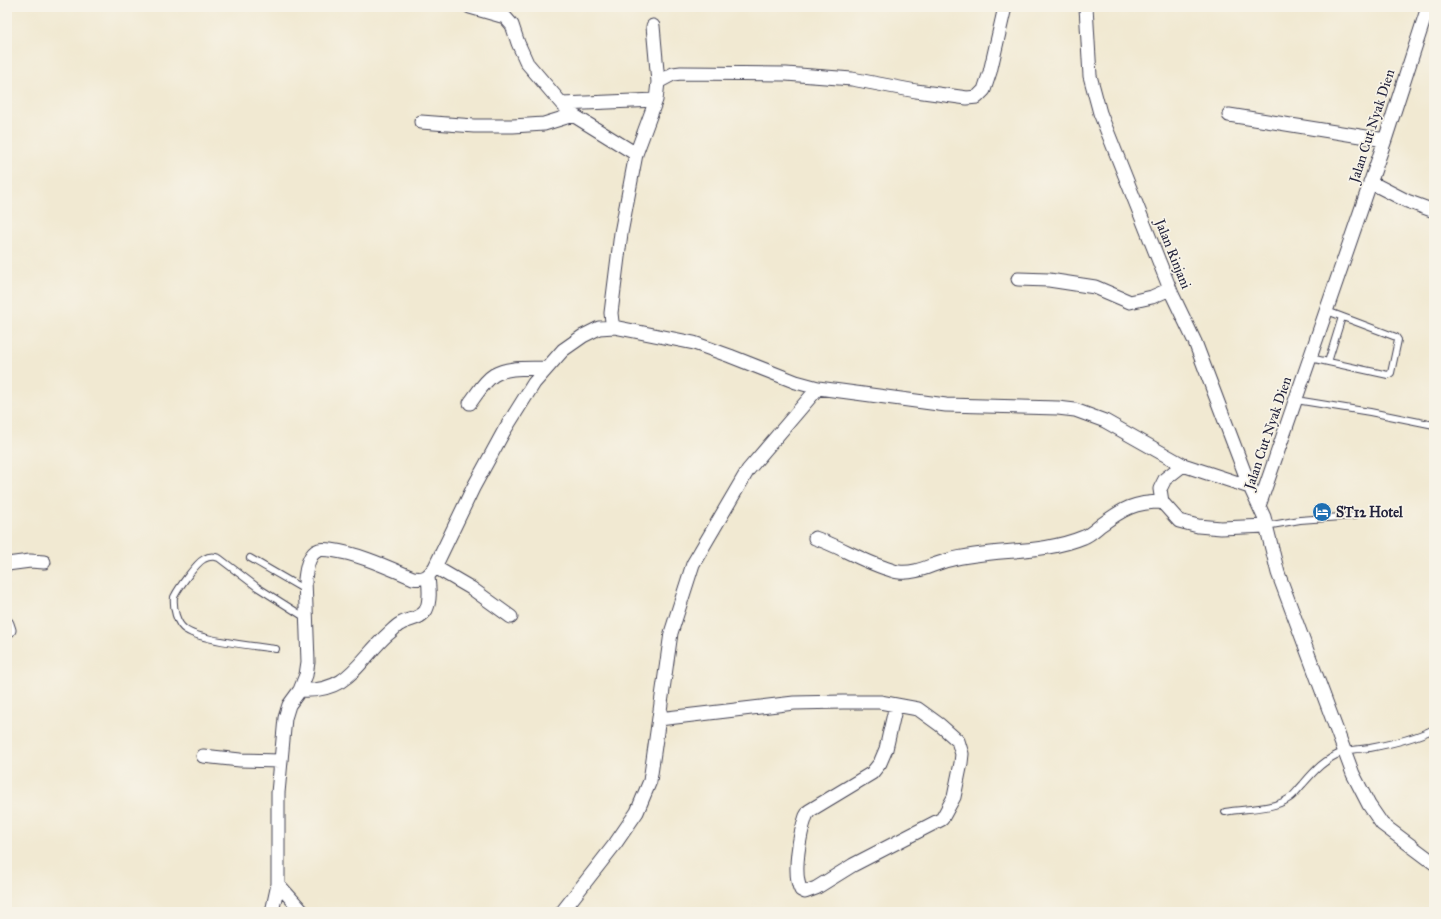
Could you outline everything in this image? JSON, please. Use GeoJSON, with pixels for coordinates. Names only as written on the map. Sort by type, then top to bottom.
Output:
{"type":"FeatureCollection","features":[{"type":"Feature","properties":{"kind":"street"},"geometry":{"type":"LineString","coordinates":[[470,7],[505,17],[512,25],[527,63],[562,104],[574,115],[636,154]]}},
{"type":"Feature","properties":{"kind":"street"},"geometry":{"type":"LineString","coordinates":[[658,82],[673,74],[681,73],[786,74],[852,79],[916,91],[967,98],[977,97],[984,90],[990,72],[1005,7]]}},
{"type":"Feature","properties":{"kind":"street","name":"Jalan Rinjani"},"geometry":{"type":"LineString","coordinates":[[1086,7],[1090,76],[1100,113],[1170,289],[1195,342],[1250,487],[1259,506]]}},
{"type":"Feature","properties":{"kind":"street","name":"Jalan Cut Nyak Dien"},"geometry":{"type":"LineString","coordinates":[[1428,7],[1385,140],[1259,506],[1278,572],[1360,788],[1382,824],[1434,864]]}},
{"type":"Feature","properties":{"kind":"street"},"geometry":{"type":"LineString","coordinates":[[614,327],[611,313],[621,233],[636,154],[656,100],[658,82],[653,26]]}},
{"type":"Feature","properties":{"kind":"street"},"geometry":{"type":"LineString","coordinates":[[562,104],[656,100]]}},
{"type":"Feature","properties":{"kind":"street"},"geometry":{"type":"LineString","coordinates":[[421,122],[513,126],[544,124],[574,115]]}},
{"type":"Feature","properties":{"kind":"street"},"geometry":{"type":"LineString","coordinates":[[1230,115],[1385,140]]}},
{"type":"Feature","properties":{"kind":"street"},"geometry":{"type":"LineString","coordinates":[[1370,182],[1407,201],[1434,211]]}},
{"type":"Feature","properties":{"kind":"street"},"geometry":{"type":"LineString","coordinates":[[1018,279],[1049,280],[1095,287],[1130,302],[1152,297],[1170,289]]}},
{"type":"Feature","properties":{"kind":"street"},"geometry":{"type":"LineString","coordinates":[[300,690],[313,691],[331,686],[344,680],[400,623],[422,615],[427,609],[431,572],[473,488],[504,431],[534,383],[546,368],[563,350],[599,328],[614,327],[694,343],[796,382],[818,388],[946,405],[1058,408],[1075,410],[1105,421],[1183,465],[1250,487]]}},
{"type":"Feature","properties":{"kind":"street"},"geometry":{"type":"LineString","coordinates":[[470,403],[494,375],[513,370],[546,368]]}},
{"type":"Feature","properties":{"kind":"street"},"geometry":{"type":"LineString","coordinates":[[562,912],[615,844],[637,812],[650,781],[670,633],[694,564],[748,470],[818,388]]}},
{"type":"Feature","properties":{"kind":"street"},"geometry":{"type":"LineString","coordinates":[[1183,465],[1165,479],[1160,489],[1162,502],[1179,521],[1198,526],[1221,528],[1266,526]]}},
{"type":"Feature","properties":{"kind":"street"},"geometry":{"type":"LineString","coordinates":[[815,538],[830,543],[870,563],[899,572],[916,572],[945,561],[968,555],[1004,553],[1049,547],[1072,541],[1085,537],[1120,512],[1133,505],[1146,502],[1162,502]]}},
{"type":"Feature","properties":{"kind":"street"},"geometry":{"type":"LineString","coordinates":[[272,912],[278,884],[278,793],[284,718],[289,705],[300,690],[306,675],[308,662],[305,579],[307,568],[313,553],[318,550],[341,552],[360,556],[414,578],[422,579],[431,572]]}},
{"type":"Feature","properties":{"kind":"street"},"geometry":{"type":"LineString","coordinates":[[7,564],[44,562]]}},
{"type":"Feature","properties":{"kind":"street"},"geometry":{"type":"LineString","coordinates":[[431,572],[471,588],[511,617]]}},
{"type":"Feature","properties":{"kind":"street"},"geometry":{"type":"LineString","coordinates":[[659,719],[794,703],[880,702],[918,709],[940,725],[958,741],[962,754],[954,797],[942,820],[853,865],[816,888],[805,892],[801,890],[798,885],[796,867],[806,816],[815,808],[872,773],[880,763],[886,749],[896,705]]}},
{"type":"Feature","properties":{"kind":"street"},"geometry":{"type":"LineString","coordinates":[[203,756],[240,760],[281,761]]}},
{"type":"Feature","properties":{"kind":"street"},"geometry":{"type":"LineString","coordinates":[[278,884],[303,912]]}},
{"type":"Feature","properties":{"kind":"lane"},"geometry":{"type":"LineString","coordinates":[[1310,358],[1388,375],[1391,373],[1398,340],[1396,336],[1327,311]]}},
{"type":"Feature","properties":{"kind":"lane"},"geometry":{"type":"LineString","coordinates":[[1328,362],[1342,317]]}},
{"type":"Feature","properties":{"kind":"lane"},"geometry":{"type":"LineString","coordinates":[[1296,400],[1434,424]]}},
{"type":"Feature","properties":{"kind":"lane"},"geometry":{"type":"LineString","coordinates":[[1266,526],[1300,520],[1354,516]]}},
{"type":"Feature","properties":{"kind":"lane"},"geometry":{"type":"LineString","coordinates":[[276,649],[214,639],[185,630],[179,622],[174,597],[198,564],[209,557],[214,556],[219,558],[257,587],[306,618]]}},
{"type":"Feature","properties":{"kind":"lane"},"geometry":{"type":"LineString","coordinates":[[250,558],[305,590]]}},
{"type":"Feature","properties":{"kind":"lane"},"geometry":{"type":"LineString","coordinates":[[1226,812],[1238,809],[1273,806],[1282,803],[1290,798],[1317,768],[1329,758],[1345,751],[1369,748],[1406,739],[1434,729]]}},
{"type":"Feature","properties":{"kind":"place","name":"ST12 Hotel"},"geometry":{"type":"Point","coordinates":[1322,512]}}]}
